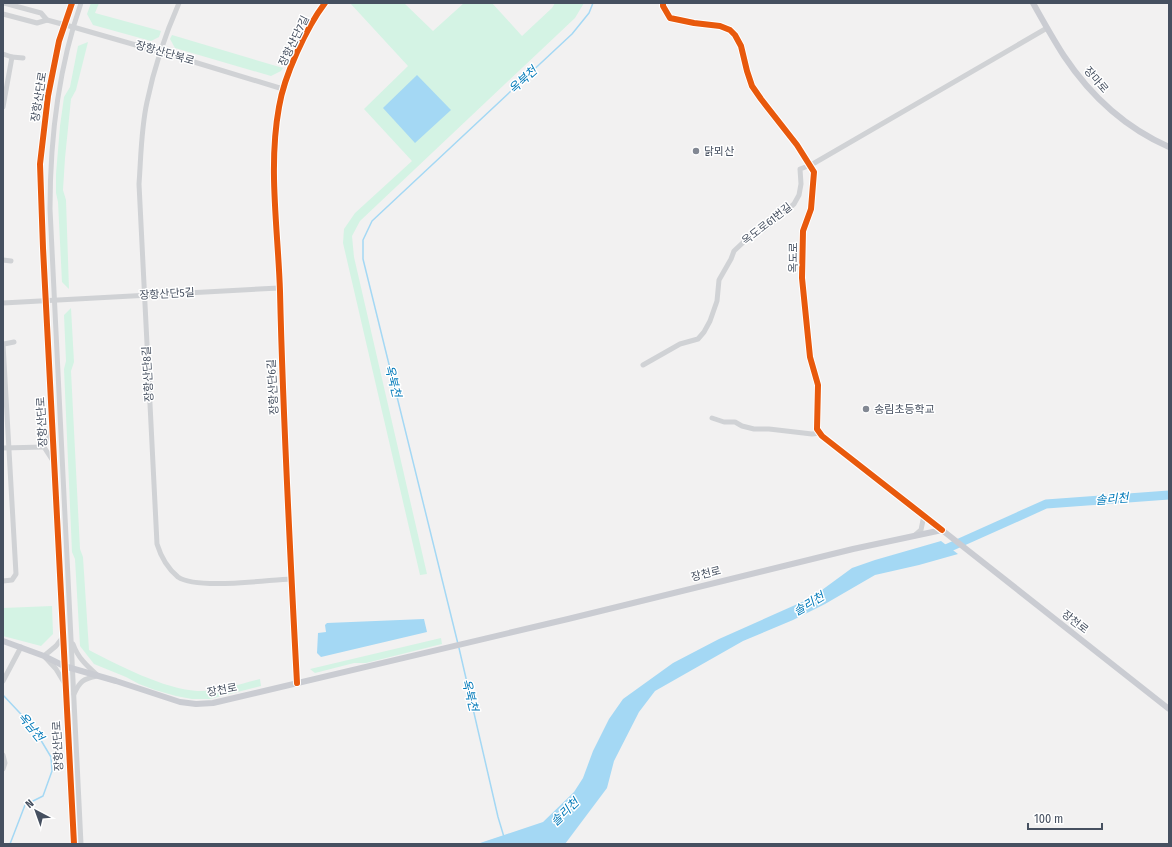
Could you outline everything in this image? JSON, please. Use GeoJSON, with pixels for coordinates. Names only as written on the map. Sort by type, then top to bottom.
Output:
{"type":"FeatureCollection","features":[{"type":"Feature","properties":{"kind":"main road","name":"장마로"},"geometry":{"type":"LineString","coordinates":[[1033,3],[1064,56],[1082,81],[1103,104],[1132,126],[1169,147]]}},
{"type":"Feature","properties":{"kind":"main road","name":"장천로"},"geometry":{"type":"LineString","coordinates":[[3,641],[44,656],[64,666],[180,702],[196,704],[213,703],[853,549],[942,530],[1169,709]]}},
{"type":"Feature","properties":{"kind":"street","name":"장항산단북로"},"geometry":{"type":"LineString","coordinates":[[4,3],[41,13],[47,20],[161,52],[283,89]]}},
{"type":"Feature","properties":{"kind":"street","name":"장항산단로"},"geometry":{"type":"LineString","coordinates":[[72,3],[59,41],[48,96],[40,164],[52,429],[74,844]]}},
{"type":"Feature","properties":{"kind":"street","name":"장항산단로"},"geometry":{"type":"LineString","coordinates":[[81,844],[50,209],[52,137],[56,104],[64,61],[73,27],[82,3]]}},
{"type":"Feature","properties":{"kind":"street","name":"장항산단8길"},"geometry":{"type":"LineString","coordinates":[[179,3],[154,71],[147,103],[142,139],[139,184],[158,544],[161,557],[169,568],[179,577],[192,582],[219,583],[291,579]]}},
{"type":"Feature","properties":{"kind":"street","name":"장항산단7길"},"geometry":{"type":"LineString","coordinates":[[283,89],[302,42],[326,3]]}},
{"type":"Feature","properties":{"kind":"street"},"geometry":{"type":"LineString","coordinates":[[663,3],[665,11],[670,18],[720,26],[730,30],[735,35],[741,46],[752,86],[760,99],[775,116],[811,165],[1047,28]]}},
{"type":"Feature","properties":{"kind":"street","name":"장항산단북로"},"geometry":{"type":"LineString","coordinates":[[3,14],[37,23],[47,20]]}},
{"type":"Feature","properties":{"kind":"street"},"geometry":{"type":"LineString","coordinates":[[3,54],[23,58]]}},
{"type":"Feature","properties":{"kind":"street"},"geometry":{"type":"LineString","coordinates":[[3,107],[12,57]]}},
{"type":"Feature","properties":{"kind":"street","name":"장항산단6길"},"geometry":{"type":"LineString","coordinates":[[283,89],[279,108],[274,153],[291,579],[297,684]]}},
{"type":"Feature","properties":{"kind":"street","name":"옥도로61번길"},"geometry":{"type":"LineString","coordinates":[[643,365],[680,344],[698,339],[710,322],[717,301],[719,280],[732,259],[734,251],[751,235],[763,230],[794,204],[799,195],[801,184],[800,169],[811,165]]}},
{"type":"Feature","properties":{"kind":"street","name":"옥도로"},"geometry":{"type":"LineString","coordinates":[[811,165],[814,172],[811,209],[803,231],[802,278],[810,357],[818,385],[817,429],[820,433]]}},
{"type":"Feature","properties":{"kind":"street"},"geometry":{"type":"LineString","coordinates":[[3,260],[11,261]]}},
{"type":"Feature","properties":{"kind":"street","name":"장항산단5길"},"geometry":{"type":"LineString","coordinates":[[3,303],[279,288]]}},
{"type":"Feature","properties":{"kind":"street"},"geometry":{"type":"LineString","coordinates":[[3,581],[12,580],[16,574],[6,448],[3,344],[14,342]]}},
{"type":"Feature","properties":{"kind":"street"},"geometry":{"type":"LineString","coordinates":[[712,418],[724,422],[735,422],[742,426],[754,429],[769,429],[812,434],[820,433],[838,450],[942,530]]}},
{"type":"Feature","properties":{"kind":"street"},"geometry":{"type":"LineString","coordinates":[[44,447],[52,429]]}},
{"type":"Feature","properties":{"kind":"street"},"geometry":{"type":"LineString","coordinates":[[6,448],[44,447]]}},
{"type":"Feature","properties":{"kind":"street"},"geometry":{"type":"LineString","coordinates":[[44,447],[54,463]]}},
{"type":"Feature","properties":{"kind":"street"},"geometry":{"type":"LineString","coordinates":[[914,536],[921,530],[924,515]]}},
{"type":"Feature","properties":{"kind":"street"},"geometry":{"type":"LineString","coordinates":[[63,636],[50,652],[44,656],[56,669],[65,685]]}},
{"type":"Feature","properties":{"kind":"street"},"geometry":{"type":"LineString","coordinates":[[71,639],[76,652],[84,663],[98,676]]}},
{"type":"Feature","properties":{"kind":"street"},"geometry":{"type":"LineString","coordinates":[[3,681],[20,647]]}},
{"type":"Feature","properties":{"kind":"street"},"geometry":{"type":"LineString","coordinates":[[73,695],[79,684],[86,678],[98,676]]}},
{"type":"Feature","properties":{"kind":"street"},"geometry":{"type":"LineString","coordinates":[[3,755],[5,763],[3,769]]}},
{"type":"Feature","properties":{"kind":"green space"},"geometry":{"type":"Polygon","coordinates":[[[91,3],[99,3],[95,13],[161,31],[159,37],[151,41],[93,25],[87,14],[91,3]]]}},
{"type":"Feature","properties":{"kind":"green space"},"geometry":{"type":"Polygon","coordinates":[[[350,3],[404,3],[433,31],[464,3],[492,3],[522,36],[552,8],[555,3],[584,3],[575,18],[360,221],[352,236],[354,257],[427,574],[420,575],[343,243],[344,229],[355,213],[412,161],[364,109],[408,66],[350,3]]]}},
{"type":"Feature","properties":{"kind":"green space"},"geometry":{"type":"Polygon","coordinates":[[[172,35],[283,68],[281,71],[271,76],[175,48],[170,39],[172,35]]]}},
{"type":"Feature","properties":{"kind":"green space"},"geometry":{"type":"Polygon","coordinates":[[[88,42],[76,90],[71,99],[65,158],[63,190],[66,200],[69,289],[62,282],[56,174],[64,97],[70,87],[78,46],[88,42]]]}},
{"type":"Feature","properties":{"kind":"green space"},"geometry":{"type":"Polygon","coordinates":[[[71,308],[74,362],[71,371],[80,549],[83,557],[89,650],[156,681],[184,689],[205,691],[260,679],[261,686],[210,699],[192,699],[176,696],[139,684],[94,664],[80,646],[75,559],[72,552],[64,369],[66,361],[64,315],[71,308]]]}},
{"type":"Feature","properties":{"kind":"green space"},"geometry":{"type":"Polygon","coordinates":[[[52,606],[53,634],[41,646],[3,636],[3,608],[52,606]]]}},
{"type":"Feature","properties":{"kind":"green space"},"geometry":{"type":"Polygon","coordinates":[[[441,638],[442,644],[366,663],[354,663],[315,673],[310,669],[441,638]]]}},
{"type":"Feature","properties":{"kind":"water"},"geometry":{"type":"Polygon","coordinates":[[[417,75],[451,110],[415,143],[383,108],[417,75]]]}},
{"type":"Feature","properties":{"kind":"water"},"geometry":{"type":"Polygon","coordinates":[[[941,541],[958,554],[875,575],[825,604],[793,620],[743,641],[655,691],[639,712],[614,761],[607,788],[565,844],[477,844],[543,822],[574,792],[583,778],[593,751],[609,719],[623,699],[673,663],[719,639],[811,598],[852,568],[941,541]]]}},
{"type":"Feature","properties":{"kind":"water"},"geometry":{"type":"Polygon","coordinates":[[[424,619],[427,632],[321,657],[317,653],[318,633],[326,632],[325,625],[327,623],[424,619]]]}},
{"type":"Feature","properties":{"kind":"waterway","name":"옥북천"},"geometry":{"type":"LineString","coordinates":[[458,644],[363,259],[363,240],[372,221],[572,34],[589,13],[593,3]]}},
{"type":"Feature","properties":{"kind":"waterway","name":"솔리천"},"geometry":{"type":"LineString","coordinates":[[939,552],[1046,504],[1169,495]]}},
{"type":"Feature","properties":{"kind":"waterway","name":"옥북천"},"geometry":{"type":"LineString","coordinates":[[459,648],[498,817],[504,837]]}},
{"type":"Feature","properties":{"kind":"waterway","name":"옥남천"},"geometry":{"type":"LineString","coordinates":[[3,695],[33,727],[51,757],[52,771],[43,796],[25,805],[10,844]]}},
{"type":"Feature","properties":{"kind":"cycle path"},"geometry":{"type":"LineString","coordinates":[[72,3],[59,41],[48,96],[40,164],[74,844]]}},
{"type":"Feature","properties":{"kind":"cycle path"},"geometry":{"type":"LineString","coordinates":[[297,683],[289,536],[274,152],[279,107],[286,81],[303,39],[310,25],[325,3]]}},
{"type":"Feature","properties":{"kind":"cycle path"},"geometry":{"type":"LineString","coordinates":[[663,3],[663,6],[670,18],[720,26],[730,30],[735,35],[741,46],[752,86],[797,145],[814,172],[811,209],[803,231],[802,278],[810,357],[818,385],[817,429],[822,436],[942,530]]}},
{"type":"Feature","properties":{"kind":"place","name":"닭뫼산"},"geometry":{"type":"Point","coordinates":[696,151]}},
{"type":"Feature","properties":{"kind":"place","name":"송림초등학교"},"geometry":{"type":"Point","coordinates":[866,409]}}]}
